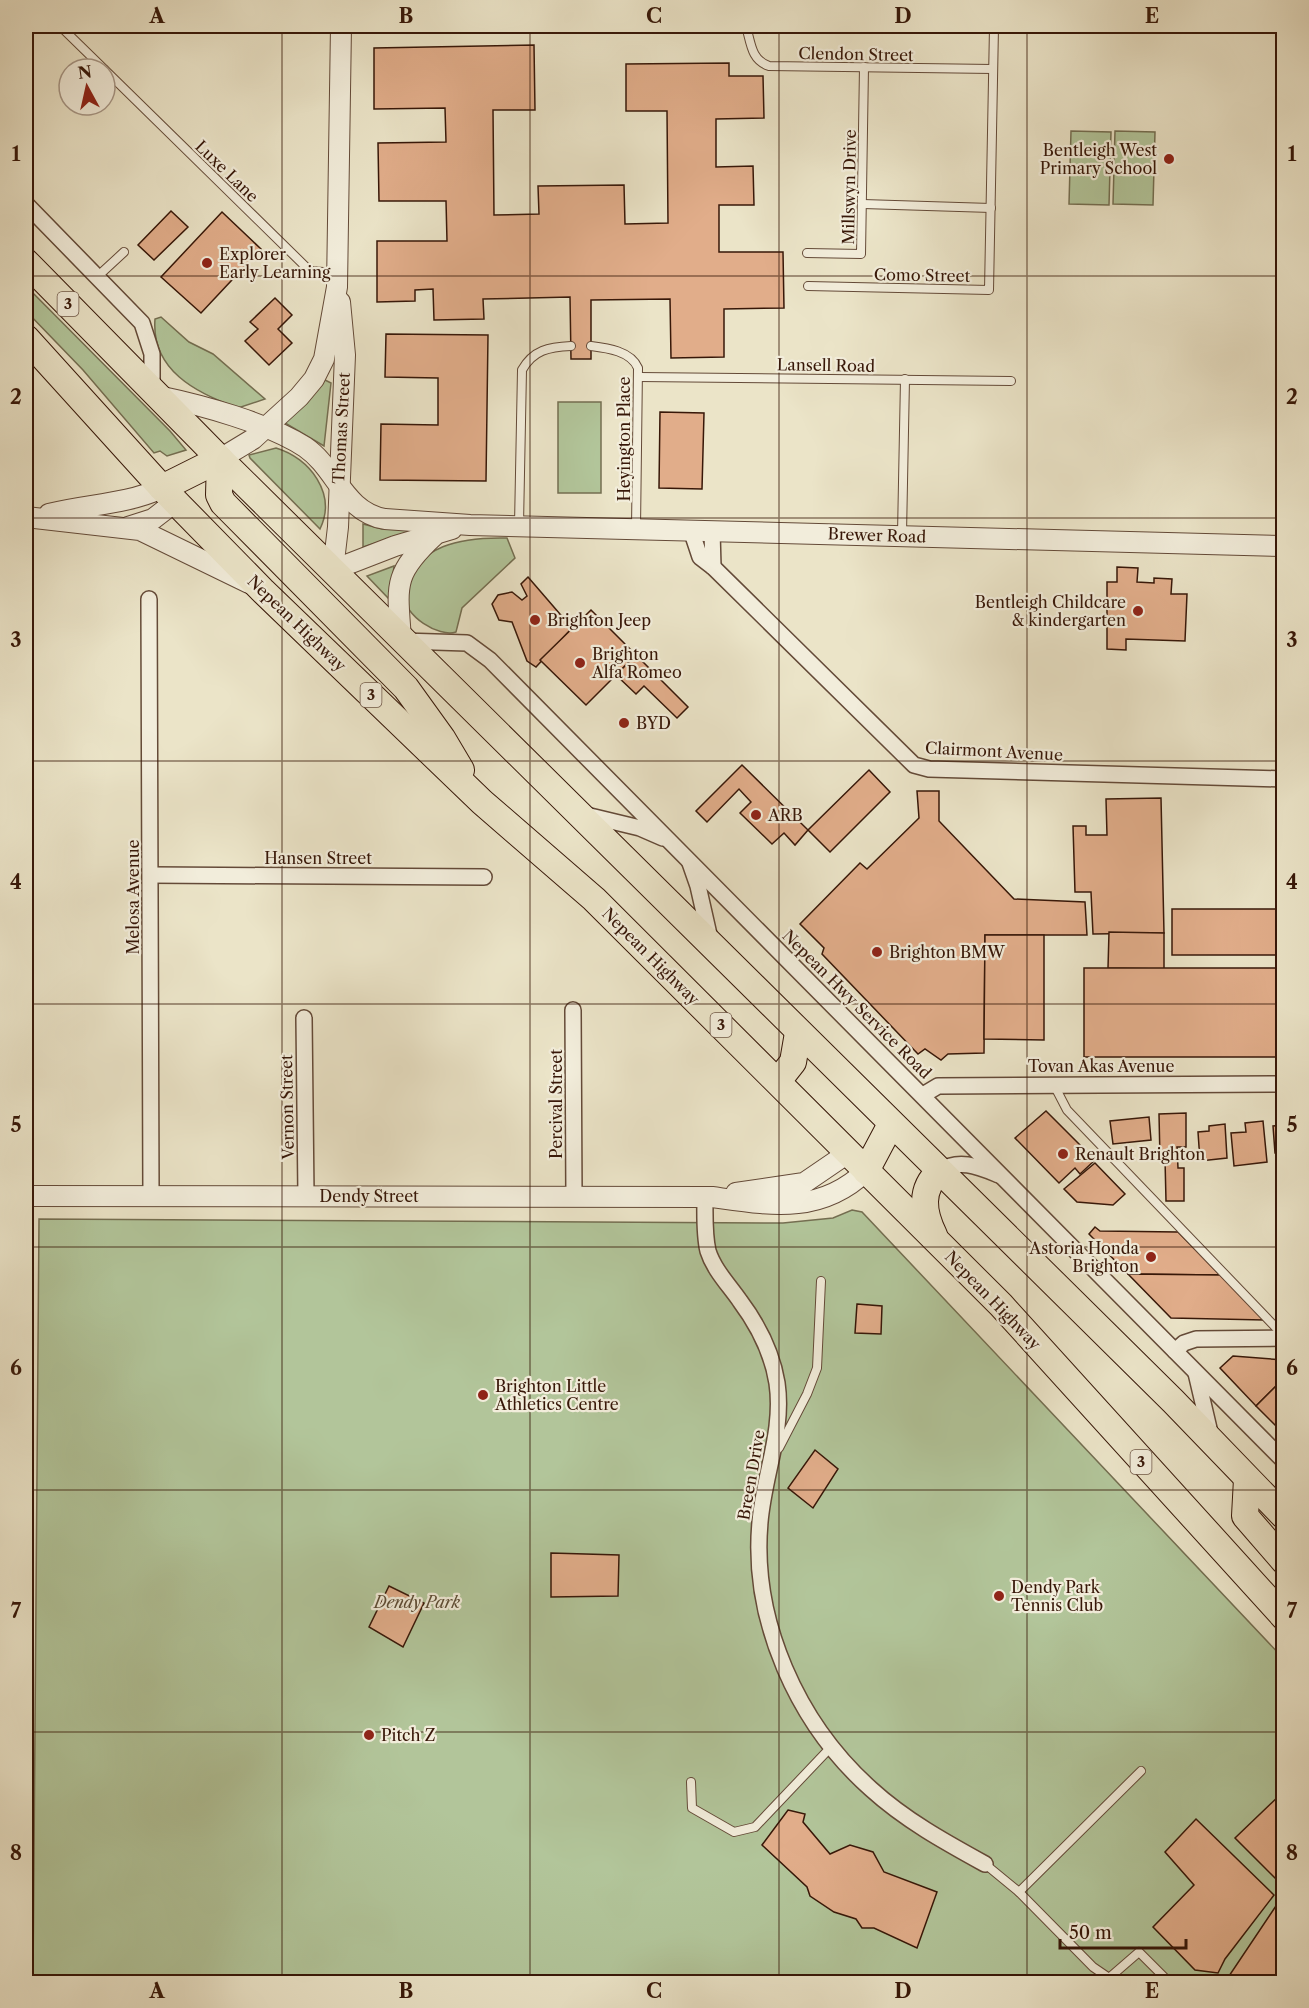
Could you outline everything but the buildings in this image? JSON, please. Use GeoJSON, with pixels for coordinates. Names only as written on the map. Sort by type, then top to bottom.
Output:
{"type":"FeatureCollection","features":[{"type":"Feature","properties":{"kind":"highway","name":"3"},"geometry":{"type":"LineString","coordinates":[[26,262],[402,640],[1173,1401],[1284,1516]]}},
{"type":"Feature","properties":{"kind":"highway","name":"Nepean Highway"},"geometry":{"type":"LineString","coordinates":[[26,338],[169,495],[263,591],[476,796],[594,899],[1001,1305],[1284,1617]]}},
{"type":"Feature","properties":{"kind":"highway"},"geometry":{"type":"LineString","coordinates":[[169,495],[220,459]]}},
{"type":"Feature","properties":{"kind":"highway"},"geometry":{"type":"LineString","coordinates":[[220,459],[219,492],[222,502],[419,704],[476,796]]}},
{"type":"Feature","properties":{"kind":"highway"},"geometry":{"type":"LineString","coordinates":[[263,591],[333,570]]}},
{"type":"Feature","properties":{"kind":"highway"},"geometry":{"type":"LineString","coordinates":[[380,662],[402,640]]}},
{"type":"Feature","properties":{"kind":"highway"},"geometry":{"type":"LineString","coordinates":[[778,1081],[793,1062],[798,1033]]}},
{"type":"Feature","properties":{"kind":"highway"},"geometry":{"type":"LineString","coordinates":[[848,1153],[891,1124]]}},
{"type":"Feature","properties":{"kind":"highway"},"geometry":{"type":"LineString","coordinates":[[866,1171],[891,1124]]}},
{"type":"Feature","properties":{"kind":"highway"},"geometry":{"type":"LineString","coordinates":[[938,1243],[928,1222],[924,1202],[928,1184],[940,1171]]}},
{"type":"Feature","properties":{"kind":"highway"},"geometry":{"type":"LineString","coordinates":[[1247,1479],[1245,1516],[1284,1561]]}},
{"type":"Feature","properties":{"kind":"street","name":"Thomas Street"},"geometry":{"type":"LineString","coordinates":[[333,570],[345,355],[337,280],[340,26]]}},
{"type":"Feature","properties":{"kind":"street"},"geometry":{"type":"LineString","coordinates":[[26,204],[137,316],[146,330],[152,354],[155,393]]}},
{"type":"Feature","properties":{"kind":"street","name":"Thomas Street"},"geometry":{"type":"LineString","coordinates":[[220,459],[240,448],[264,429],[303,392],[318,373],[325,354],[337,280]]}},
{"type":"Feature","properties":{"kind":"street","name":"Brewer Road"},"geometry":{"type":"LineString","coordinates":[[155,393],[207,408],[264,429],[307,449],[356,506],[376,518],[470,525],[1284,546]]}},
{"type":"Feature","properties":{"kind":"street"},"geometry":{"type":"LineString","coordinates":[[30,517],[72,508],[169,495]]}},
{"type":"Feature","properties":{"kind":"street"},"geometry":{"type":"LineString","coordinates":[[114,526],[143,524],[169,495]]}},
{"type":"Feature","properties":{"kind":"street"},"geometry":{"type":"LineString","coordinates":[[30,517],[114,526],[147,533],[263,591]]}},
{"type":"Feature","properties":{"kind":"street","name":"Brewer Road"},"geometry":{"type":"LineString","coordinates":[[333,570],[436,534],[470,525]]}},
{"type":"Feature","properties":{"kind":"street","name":"Clairmont Avenue"},"geometry":{"type":"LineString","coordinates":[[692,530],[700,557],[713,567],[908,760],[921,768],[1284,779]]}},
{"type":"Feature","properties":{"kind":"street"},"geometry":{"type":"LineString","coordinates":[[712,531],[713,567]]}},
{"type":"Feature","properties":{"kind":"street"},"geometry":{"type":"LineString","coordinates":[[402,640],[398,596],[402,574],[412,557],[436,534]]}},
{"type":"Feature","properties":{"kind":"street","name":"Melosa Avenue"},"geometry":{"type":"LineString","coordinates":[[149,599],[151,1196]]}},
{"type":"Feature","properties":{"kind":"street","name":"Nepean Hwy Service Road"},"geometry":{"type":"LineString","coordinates":[[402,640],[462,642],[476,648],[502,671],[1284,1461]]}},
{"type":"Feature","properties":{"kind":"street","name":"Nepean Hwy Service Road"},"geometry":{"type":"LineString","coordinates":[[577,813],[640,828],[672,843]]}},
{"type":"Feature","properties":{"kind":"street","name":"Nepean Hwy Service Road"},"geometry":{"type":"LineString","coordinates":[[685,856],[698,886],[713,947]]}},
{"type":"Feature","properties":{"kind":"street","name":"Hansen Street"},"geometry":{"type":"LineString","coordinates":[[151,875],[484,877]]}},
{"type":"Feature","properties":{"kind":"street","name":"Percival Street"},"geometry":{"type":"LineString","coordinates":[[573,1010],[574,1197]]}},
{"type":"Feature","properties":{"kind":"street","name":"Vernon Street"},"geometry":{"type":"LineString","coordinates":[[304,1018],[306,1196]]}},
{"type":"Feature","properties":{"kind":"street","name":"Tovan Akas Avenue"},"geometry":{"type":"LineString","coordinates":[[923,1095],[938,1086],[1284,1084]]}},
{"type":"Feature","properties":{"kind":"street","name":"Dendy Street"},"geometry":{"type":"LineString","coordinates":[[708,1197],[799,1185],[819,1175],[848,1153]]}},
{"type":"Feature","properties":{"kind":"street","name":"Nepean Hwy Service Road"},"geometry":{"type":"LineString","coordinates":[[940,1171],[950,1165],[968,1164],[1004,1177]]}},
{"type":"Feature","properties":{"kind":"street","name":"Dendy Street"},"geometry":{"type":"LineString","coordinates":[[26,1196],[708,1197],[767,1204],[804,1203],[840,1192],[866,1171]]}},
{"type":"Feature","properties":{"kind":"street","name":"Breen Drive"},"geometry":{"type":"LineString","coordinates":[[708,1197],[708,1252],[758,1326],[772,1362],[777,1383],[778,1427],[759,1522],[764,1602],[787,1672],[818,1730],[871,1790],[933,1836],[985,1864]]}},
{"type":"Feature","properties":{"kind":"street"},"geometry":{"type":"LineString","coordinates":[[1175,1351],[1184,1342],[1196,1339],[1284,1337]]}},
{"type":"Feature","properties":{"kind":"street"},"geometry":{"type":"LineString","coordinates":[[1195,1370],[1215,1447]]}},
{"type":"Feature","properties":{"kind":"lane","name":"Luxe Lane"},"geometry":{"type":"LineString","coordinates":[[60,26],[91,57]]}},
{"type":"Feature","properties":{"kind":"lane","name":"Clendon Street"},"geometry":{"type":"LineString","coordinates":[[746,26],[753,54],[763,64],[770,66],[993,69]]}},
{"type":"Feature","properties":{"kind":"lane"},"geometry":{"type":"LineString","coordinates":[[993,69],[994,27]]}},
{"type":"Feature","properties":{"kind":"lane","name":"Millswyn Drive"},"geometry":{"type":"LineString","coordinates":[[807,253],[861,254],[864,67]]}},
{"type":"Feature","properties":{"kind":"lane","name":"Como Street"},"geometry":{"type":"LineString","coordinates":[[808,286],[989,290],[993,69]]}},
{"type":"Feature","properties":{"kind":"lane","name":"Luxe Lane"},"geometry":{"type":"LineString","coordinates":[[117,83],[309,271],[337,280]]}},
{"type":"Feature","properties":{"kind":"lane"},"geometry":{"type":"LineString","coordinates":[[862,204],[991,208]]}},
{"type":"Feature","properties":{"kind":"lane"},"geometry":{"type":"LineString","coordinates":[[98,276],[124,252]]}},
{"type":"Feature","properties":{"kind":"lane"},"geometry":{"type":"LineString","coordinates":[[519,526],[522,370],[528,360],[546,348],[571,346]]}},
{"type":"Feature","properties":{"kind":"lane","name":"Heyington Place"},"geometry":{"type":"LineString","coordinates":[[591,346],[604,347],[632,358],[639,377],[636,529]]}},
{"type":"Feature","properties":{"kind":"lane","name":"Lansell Road"},"geometry":{"type":"LineString","coordinates":[[639,377],[1011,381]]}},
{"type":"Feature","properties":{"kind":"lane"},"geometry":{"type":"LineString","coordinates":[[902,536],[905,379]]}},
{"type":"Feature","properties":{"kind":"lane"},"geometry":{"type":"LineString","coordinates":[[1054,1085],[1067,1110],[1284,1337]]}},
{"type":"Feature","properties":{"kind":"lane"},"geometry":{"type":"LineString","coordinates":[[772,1462],[807,1394],[817,1368],[821,1281]]}},
{"type":"Feature","properties":{"kind":"lane"},"geometry":{"type":"LineString","coordinates":[[691,1782],[692,1808],[734,1832],[755,1827],[831,1747]]}},
{"type":"Feature","properties":{"kind":"lane"},"geometry":{"type":"LineString","coordinates":[[1019,1893],[1141,1771]]}},
{"type":"Feature","properties":{"kind":"lane"},"geometry":{"type":"LineString","coordinates":[[985,1864],[1019,1893],[1093,1967],[1112,1980],[1139,1952],[1169,1983]]}},
{"type":"Feature","properties":{"kind":"green space"},"geometry":{"type":"Polygon","coordinates":[[[1071,131],[1111,132],[1109,205],[1069,204],[1071,131]]]}},
{"type":"Feature","properties":{"kind":"green space"},"geometry":{"type":"Polygon","coordinates":[[[1115,131],[1155,132],[1153,205],[1113,204],[1115,131]]]}},
{"type":"Feature","properties":{"kind":"green space"},"geometry":{"type":"Polygon","coordinates":[[[26,286],[170,431],[186,450],[167,456],[160,451],[154,453],[83,370],[26,311],[26,286]]]}},
{"type":"Feature","properties":{"kind":"green space"},"geometry":{"type":"Polygon","coordinates":[[[161,317],[189,342],[213,354],[265,399],[238,408],[207,395],[179,377],[168,366],[160,352],[155,319],[161,317]]]}},
{"type":"Feature","properties":{"kind":"green space"},"geometry":{"type":"Polygon","coordinates":[[[325,380],[331,383],[324,446],[285,423],[325,380]]]}},
{"type":"Feature","properties":{"kind":"green space"},"geometry":{"type":"Polygon","coordinates":[[[558,402],[601,402],[601,493],[558,493],[558,402]]]}},
{"type":"Feature","properties":{"kind":"green space"},"geometry":{"type":"Polygon","coordinates":[[[276,448],[300,460],[317,479],[323,491],[325,503],[320,529],[249,455],[276,448]]]}},
{"type":"Feature","properties":{"kind":"green space"},"geometry":{"type":"Polygon","coordinates":[[[363,524],[382,529],[406,529],[407,533],[363,547],[363,524]]]}},
{"type":"Feature","properties":{"kind":"green space"},"geometry":{"type":"Polygon","coordinates":[[[507,538],[515,558],[462,608],[456,632],[441,632],[432,628],[423,623],[410,610],[405,596],[409,578],[418,564],[429,554],[458,542],[507,538]]]}},
{"type":"Feature","properties":{"kind":"green space"},"geometry":{"type":"Polygon","coordinates":[[[394,566],[390,600],[367,576],[394,566]]]}},
{"type":"Feature","properties":{"kind":"green space","name":"Dendy Park"},"geometry":{"type":"Polygon","coordinates":[[[852,1210],[862,1212],[1283,1658],[1283,1982],[33,1982],[39,1219],[783,1223],[833,1218],[852,1210]]]}},
{"type":"Feature","properties":{"kind":"place","name":"Bentleigh West Primary School"},"geometry":{"type":"Point","coordinates":[1169,159]}},
{"type":"Feature","properties":{"kind":"place","name":"Explorer Early Learning"},"geometry":{"type":"Point","coordinates":[207,263]}},
{"type":"Feature","properties":{"kind":"place","name":"Bentleigh Childcare & kindergarten"},"geometry":{"type":"Point","coordinates":[1138,611]}},
{"type":"Feature","properties":{"kind":"place","name":"Brighton Jeep"},"geometry":{"type":"Point","coordinates":[535,620]}},
{"type":"Feature","properties":{"kind":"place","name":"Brighton Alfa Romeo"},"geometry":{"type":"Point","coordinates":[580,663]}},
{"type":"Feature","properties":{"kind":"place","name":"BYD"},"geometry":{"type":"Point","coordinates":[624,723]}},
{"type":"Feature","properties":{"kind":"place","name":"ARB"},"geometry":{"type":"Point","coordinates":[756,815]}},
{"type":"Feature","properties":{"kind":"place","name":"Brighton BMW"},"geometry":{"type":"Point","coordinates":[877,952]}},
{"type":"Feature","properties":{"kind":"place","name":"Renault Brighton"},"geometry":{"type":"Point","coordinates":[1063,1154]}},
{"type":"Feature","properties":{"kind":"place","name":"Astoria Honda Brighton"},"geometry":{"type":"Point","coordinates":[1151,1257]}},
{"type":"Feature","properties":{"kind":"place","name":"Brighton Little Athletics Centre"},"geometry":{"type":"Point","coordinates":[483,1395]}},
{"type":"Feature","properties":{"kind":"place","name":"Dendy Park Tennis Club"},"geometry":{"type":"Point","coordinates":[999,1596]}},
{"type":"Feature","properties":{"kind":"place","name":"Pitch Z"},"geometry":{"type":"Point","coordinates":[369,1735]}}]}
